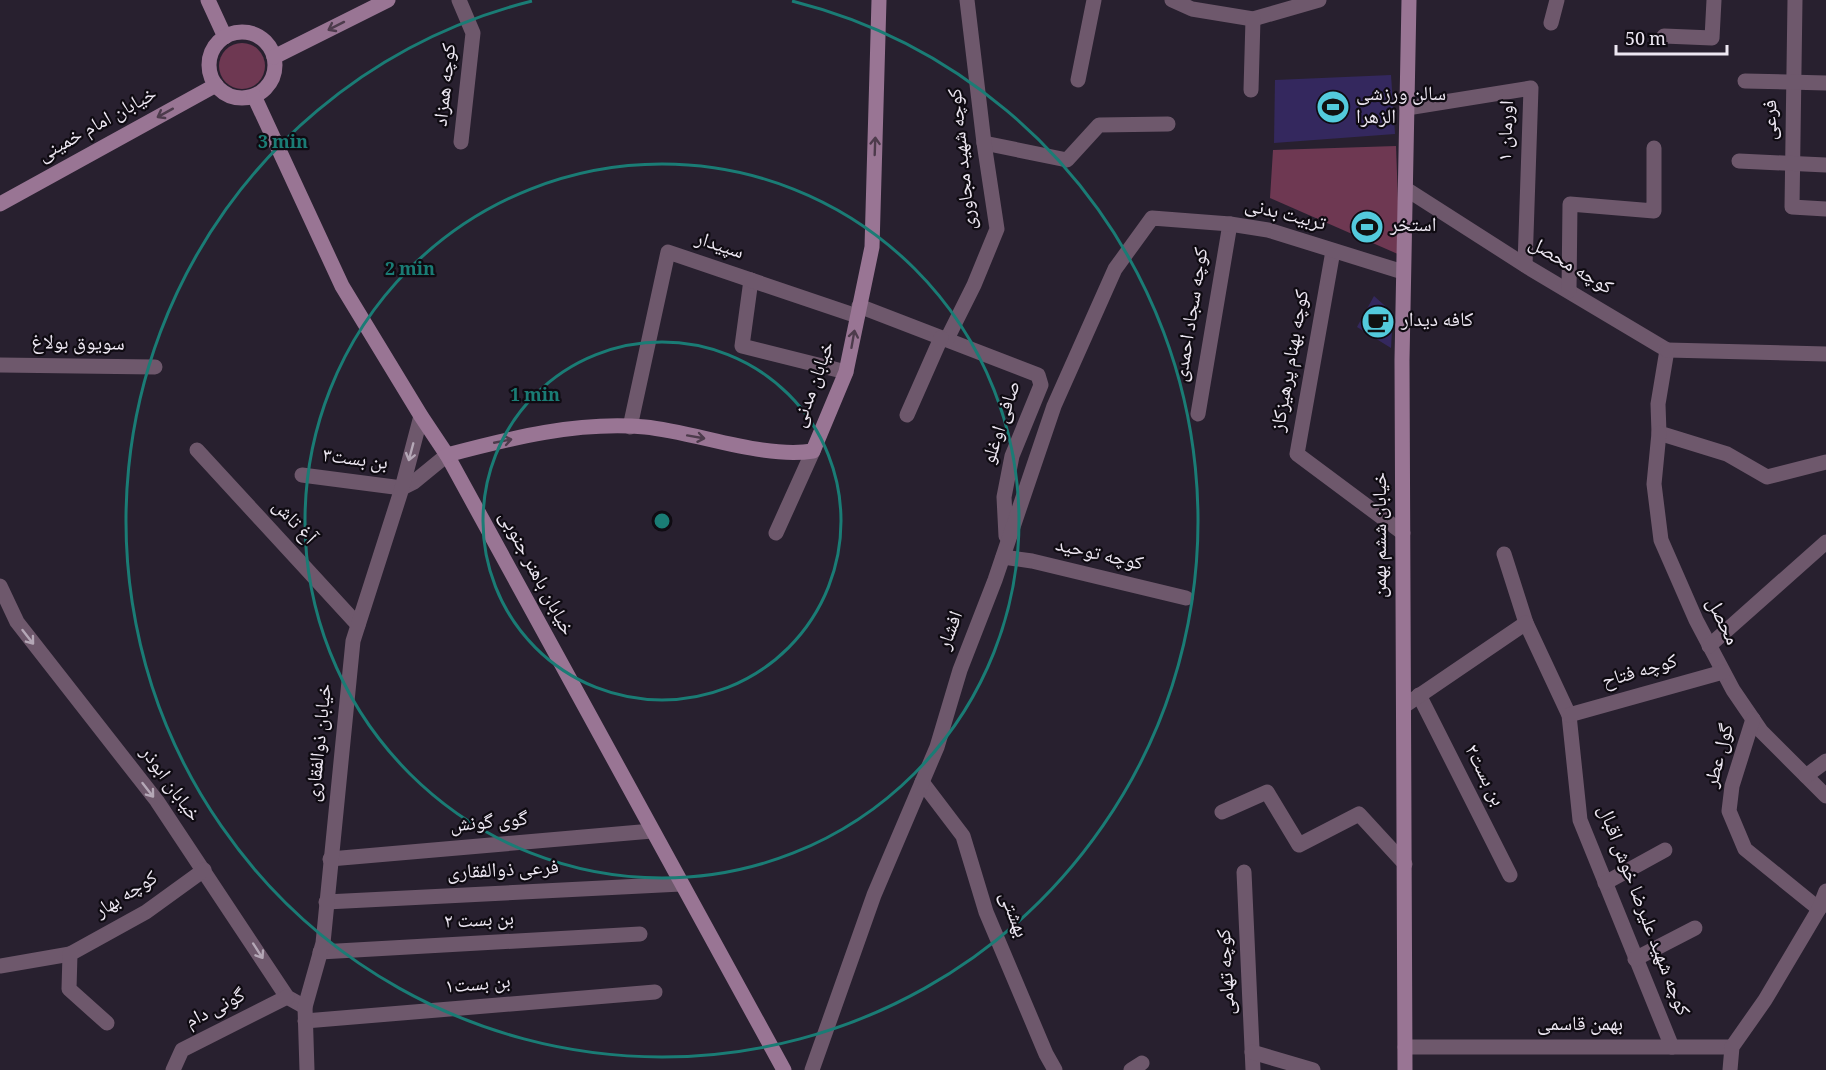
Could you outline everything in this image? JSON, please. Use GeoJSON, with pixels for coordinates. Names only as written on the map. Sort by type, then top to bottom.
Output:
{"type":"FeatureCollection","features":[{"type":"Feature","properties":{"kind":"street"},"geometry":{"type":"LineString","coordinates":[[208,0],[225,37]]}},
{"type":"Feature","properties":{"kind":"street"},"geometry":{"type":"LineString","coordinates":[[274,57],[388,0]]}},
{"type":"Feature","properties":{"kind":"street","name":"کوچه همزاد"},"geometry":{"type":"LineString","coordinates":[[459,0],[473,33],[461,142]]}},
{"type":"Feature","properties":{"kind":"street","name":"خیابان مدنی"},"geometry":{"type":"LineString","coordinates":[[447,455],[572,427],[645,427],[758,448],[800,453],[813,451],[846,372],[872,247],[879,0]]}},
{"type":"Feature","properties":{"kind":"street","name":"کوچه شهید مجاوری"},"geometry":{"type":"LineString","coordinates":[[907,415],[944,339],[974,285],[997,229],[967,0]]}},
{"type":"Feature","properties":{"kind":"street"},"geometry":{"type":"LineString","coordinates":[[1077,80],[1094,0]]}},
{"type":"Feature","properties":{"kind":"street"},"geometry":{"type":"LineString","coordinates":[[1172,0],[1192,9],[1253,19],[1319,0]]}},
{"type":"Feature","properties":{"kind":"street","name":"خیابان ششم بهمن"},"geometry":{"type":"LineString","coordinates":[[1405,1070],[1403,272],[1407,189],[1409,0]]}},
{"type":"Feature","properties":{"kind":"street"},"geometry":{"type":"LineString","coordinates":[[1551,23],[1557,0]]}},
{"type":"Feature","properties":{"kind":"street"},"geometry":{"type":"LineString","coordinates":[[1664,36],[1712,38],[1714,0]]}},
{"type":"Feature","properties":{"kind":"street","name":"فرعی"},"geometry":{"type":"LineString","coordinates":[[1795,0],[1792,207],[1826,209]]}},
{"type":"Feature","properties":{"kind":"street"},"geometry":{"type":"LineString","coordinates":[[1251,90],[1253,19]]}},
{"type":"Feature","properties":{"kind":"street"},"geometry":{"type":"LineString","coordinates":[[236,33],[254,36],[269,46],[274,57],[275,67],[269,84],[254,96],[237,98],[222,91],[211,76],[209,65],[211,54],[225,37],[236,33]]}},
{"type":"Feature","properties":{"kind":"street"},"geometry":{"type":"LineString","coordinates":[[1745,81],[1826,83]]}},
{"type":"Feature","properties":{"kind":"street","name":"خیابان امام خمینی"},"geometry":{"type":"LineString","coordinates":[[0,204],[216,85]]}},
{"type":"Feature","properties":{"kind":"street","name":"اورمان ۱"},"geometry":{"type":"LineString","coordinates":[[1407,108],[1531,88],[1526,265]]}},
{"type":"Feature","properties":{"kind":"street","name":"خیابان باهنر جنوبی"},"geometry":{"type":"LineString","coordinates":[[254,96],[342,286],[420,416],[447,455],[784,1070]]}},
{"type":"Feature","properties":{"kind":"street"},"geometry":{"type":"LineString","coordinates":[[984,143],[1067,160],[1099,125],[1168,124]]}},
{"type":"Feature","properties":{"kind":"street"},"geometry":{"type":"LineString","coordinates":[[1569,291],[1570,204],[1654,211],[1654,148]]}},
{"type":"Feature","properties":{"kind":"street"},"geometry":{"type":"LineString","coordinates":[[1739,161],[1826,165]]}},
{"type":"Feature","properties":{"kind":"street","name":"کوچه محصل"},"geometry":{"type":"LineString","coordinates":[[1407,189],[1526,265],[1667,350]]}},
{"type":"Feature","properties":{"kind":"street","name":"تربیت بدنی"},"geometry":{"type":"LineString","coordinates":[[1152,218],[1230,224],[1268,230],[1403,272]]}},
{"type":"Feature","properties":{"kind":"street","name":"افشار"},"geometry":{"type":"LineString","coordinates":[[812,1070],[874,896],[937,747],[960,670],[1005,551],[1054,406],[1115,268],[1152,218]]}},
{"type":"Feature","properties":{"kind":"street","name":"کوچه سجاد احمدی"},"geometry":{"type":"LineString","coordinates":[[1198,414],[1230,224]]}},
{"type":"Feature","properties":{"kind":"street","name":"کوچه بهنام پرهیزکاز"},"geometry":{"type":"LineString","coordinates":[[1333,250],[1297,454],[1403,533]]}},
{"type":"Feature","properties":{"kind":"street","name":"سپیدار"},"geometry":{"type":"LineString","coordinates":[[630,427],[668,252],[750,280],[944,339]]}},
{"type":"Feature","properties":{"kind":"street"},"geometry":{"type":"LineString","coordinates":[[750,280],[742,346],[846,372]]}},
{"type":"Feature","properties":{"kind":"street","name":"صافی اوغلو"},"geometry":{"type":"LineString","coordinates":[[944,339],[1038,375],[1041,385],[1012,456],[1004,497],[1005,551]]}},
{"type":"Feature","properties":{"kind":"street"},"geometry":{"type":"LineString","coordinates":[[1667,350],[1826,354]]}},
{"type":"Feature","properties":{"kind":"street","name":"محصل"},"geometry":{"type":"LineString","coordinates":[[1667,350],[1658,404],[1659,433],[1654,484],[1661,540],[1696,620],[1733,690],[1761,731],[1826,796]]}},
{"type":"Feature","properties":{"kind":"street","name":"سویوق بولاغ"},"geometry":{"type":"LineString","coordinates":[[0,364],[155,367]]}},
{"type":"Feature","properties":{"kind":"street","name":"خیابان ذوالفقاری"},"geometry":{"type":"LineString","coordinates":[[307,1070],[305,1014],[320,952],[353,641],[402,488],[420,416]]}},
{"type":"Feature","properties":{"kind":"street"},"geometry":{"type":"LineString","coordinates":[[1659,433],[1726,454],[1767,477],[1826,462]]}},
{"type":"Feature","properties":{"kind":"street","name":"آغ تاش"},"geometry":{"type":"LineString","coordinates":[[197,450],[358,625]]}},
{"type":"Feature","properties":{"kind":"street"},"geometry":{"type":"LineString","coordinates":[[776,534],[813,451]]}},
{"type":"Feature","properties":{"kind":"street"},"geometry":{"type":"LineString","coordinates":[[402,488],[414,482],[447,455]]}},
{"type":"Feature","properties":{"kind":"street","name":"بن بست۳"},"geometry":{"type":"LineString","coordinates":[[302,475],[402,488]]}},
{"type":"Feature","properties":{"kind":"street"},"geometry":{"type":"LineString","coordinates":[[1709,646],[1826,543]]}},
{"type":"Feature","properties":{"kind":"street","name":"کوچه توحید"},"geometry":{"type":"LineString","coordinates":[[1005,551],[1032,561],[1186,598]]}},
{"type":"Feature","properties":{"kind":"street","name":"کوچه شهید علیرضا خوش اقبال"},"geometry":{"type":"LineString","coordinates":[[1504,554],[1526,623],[1569,715],[1580,820],[1672,1047]]}},
{"type":"Feature","properties":{"kind":"street","name":"خیابان ابوذر"},"geometry":{"type":"LineString","coordinates":[[0,586],[17,622],[157,801],[287,997]]}},
{"type":"Feature","properties":{"kind":"street"},"geometry":{"type":"LineString","coordinates":[[1404,706],[1526,623]]}},
{"type":"Feature","properties":{"kind":"street","name":"کوچه فتاح"},"geometry":{"type":"LineString","coordinates":[[1569,715],[1723,672]]}},
{"type":"Feature","properties":{"kind":"street","name":"بن بست۲"},"geometry":{"type":"LineString","coordinates":[[1419,695],[1510,875]]}},
{"type":"Feature","properties":{"kind":"street","name":"گول عطر"},"geometry":{"type":"LineString","coordinates":[[1753,719],[1732,786],[1729,811],[1745,849],[1819,909]]}},
{"type":"Feature","properties":{"kind":"street"},"geometry":{"type":"LineString","coordinates":[[1806,776],[1826,761]]}},
{"type":"Feature","properties":{"kind":"street","name":"بهشتی"},"geometry":{"type":"LineString","coordinates":[[922,782],[963,836],[986,912],[1046,1054],[1055,1070]]}},
{"type":"Feature","properties":{"kind":"street"},"geometry":{"type":"LineString","coordinates":[[1222,812],[1267,792],[1299,845],[1359,814],[1405,864]]}},
{"type":"Feature","properties":{"kind":"street","name":"گوی گونش"},"geometry":{"type":"LineString","coordinates":[[330,859],[652,831]]}},
{"type":"Feature","properties":{"kind":"street"},"geometry":{"type":"LineString","coordinates":[[1605,883],[1665,850]]}},
{"type":"Feature","properties":{"kind":"street","name":"کوچه بهار"},"geometry":{"type":"LineString","coordinates":[[0,966],[70,954],[146,912],[204,870]]}},
{"type":"Feature","properties":{"kind":"street","name":"کوچه تهامی"},"geometry":{"type":"LineString","coordinates":[[1244,872],[1253,1070]]}},
{"type":"Feature","properties":{"kind":"street","name":"فرعی ذوالفقاری"},"geometry":{"type":"LineString","coordinates":[[326,902],[681,884]]}},
{"type":"Feature","properties":{"kind":"street"},"geometry":{"type":"LineString","coordinates":[[1730,1070],[1732,1047],[1764,1000],[1819,909],[1826,891]]}},
{"type":"Feature","properties":{"kind":"street"},"geometry":{"type":"LineString","coordinates":[[1635,959],[1695,928]]}},
{"type":"Feature","properties":{"kind":"street","name":"بن بست ۲"},"geometry":{"type":"LineString","coordinates":[[320,952],[640,934]]}},
{"type":"Feature","properties":{"kind":"street"},"geometry":{"type":"LineString","coordinates":[[70,954],[69,989],[107,1023]]}},
{"type":"Feature","properties":{"kind":"street","name":"بن بست۱"},"geometry":{"type":"LineString","coordinates":[[305,1014],[655,992]]}},
{"type":"Feature","properties":{"kind":"street"},"geometry":{"type":"LineString","coordinates":[[287,997],[305,1014]]}},
{"type":"Feature","properties":{"kind":"street","name":"گونی دام"},"geometry":{"type":"LineString","coordinates":[[173,1070],[182,1050],[287,997]]}},
{"type":"Feature","properties":{"kind":"street","name":"بهمن قاسمی"},"geometry":{"type":"LineString","coordinates":[[1405,1047],[1732,1047]]}},
{"type":"Feature","properties":{"kind":"street"},"geometry":{"type":"LineString","coordinates":[[1252,1052],[1313,1070]]}},
{"type":"Feature","properties":{"kind":"shaded area"},"geometry":{"type":"Polygon","coordinates":[[[242,43],[251,44],[258,50],[264,57],[264,75],[258,82],[251,88],[242,89],[233,88],[226,82],[220,75],[219,66],[220,57],[226,50],[233,44],[242,43]]]}},
{"type":"Feature","properties":{"kind":"shaded area","name":"استخر"},"geometry":{"type":"Polygon","coordinates":[[[1396,146],[1400,255],[1270,198],[1273,150],[1396,146]]]}},
{"type":"Feature","properties":{"kind":"building","name":"سالن ورزشی الزهرا"},"geometry":{"type":"Polygon","coordinates":[[[1391,75],[1395,134],[1274,143],[1275,80],[1391,75]]]}},
{"type":"Feature","properties":{"kind":"building","name":"کافه دیدار"},"geometry":{"type":"Polygon","coordinates":[[[1374,296],[1393,313],[1391,348],[1357,327],[1374,296]]]}},
{"type":"Feature","properties":{"kind":"place","name":"سالن ورزشی الزهرا"},"geometry":{"type":"Point","coordinates":[1333,107]}},
{"type":"Feature","properties":{"kind":"place","name":"استخر"},"geometry":{"type":"Point","coordinates":[1367,227]}},
{"type":"Feature","properties":{"kind":"place","name":"کافه دیدار"},"geometry":{"type":"Point","coordinates":[1378,322]}}]}
